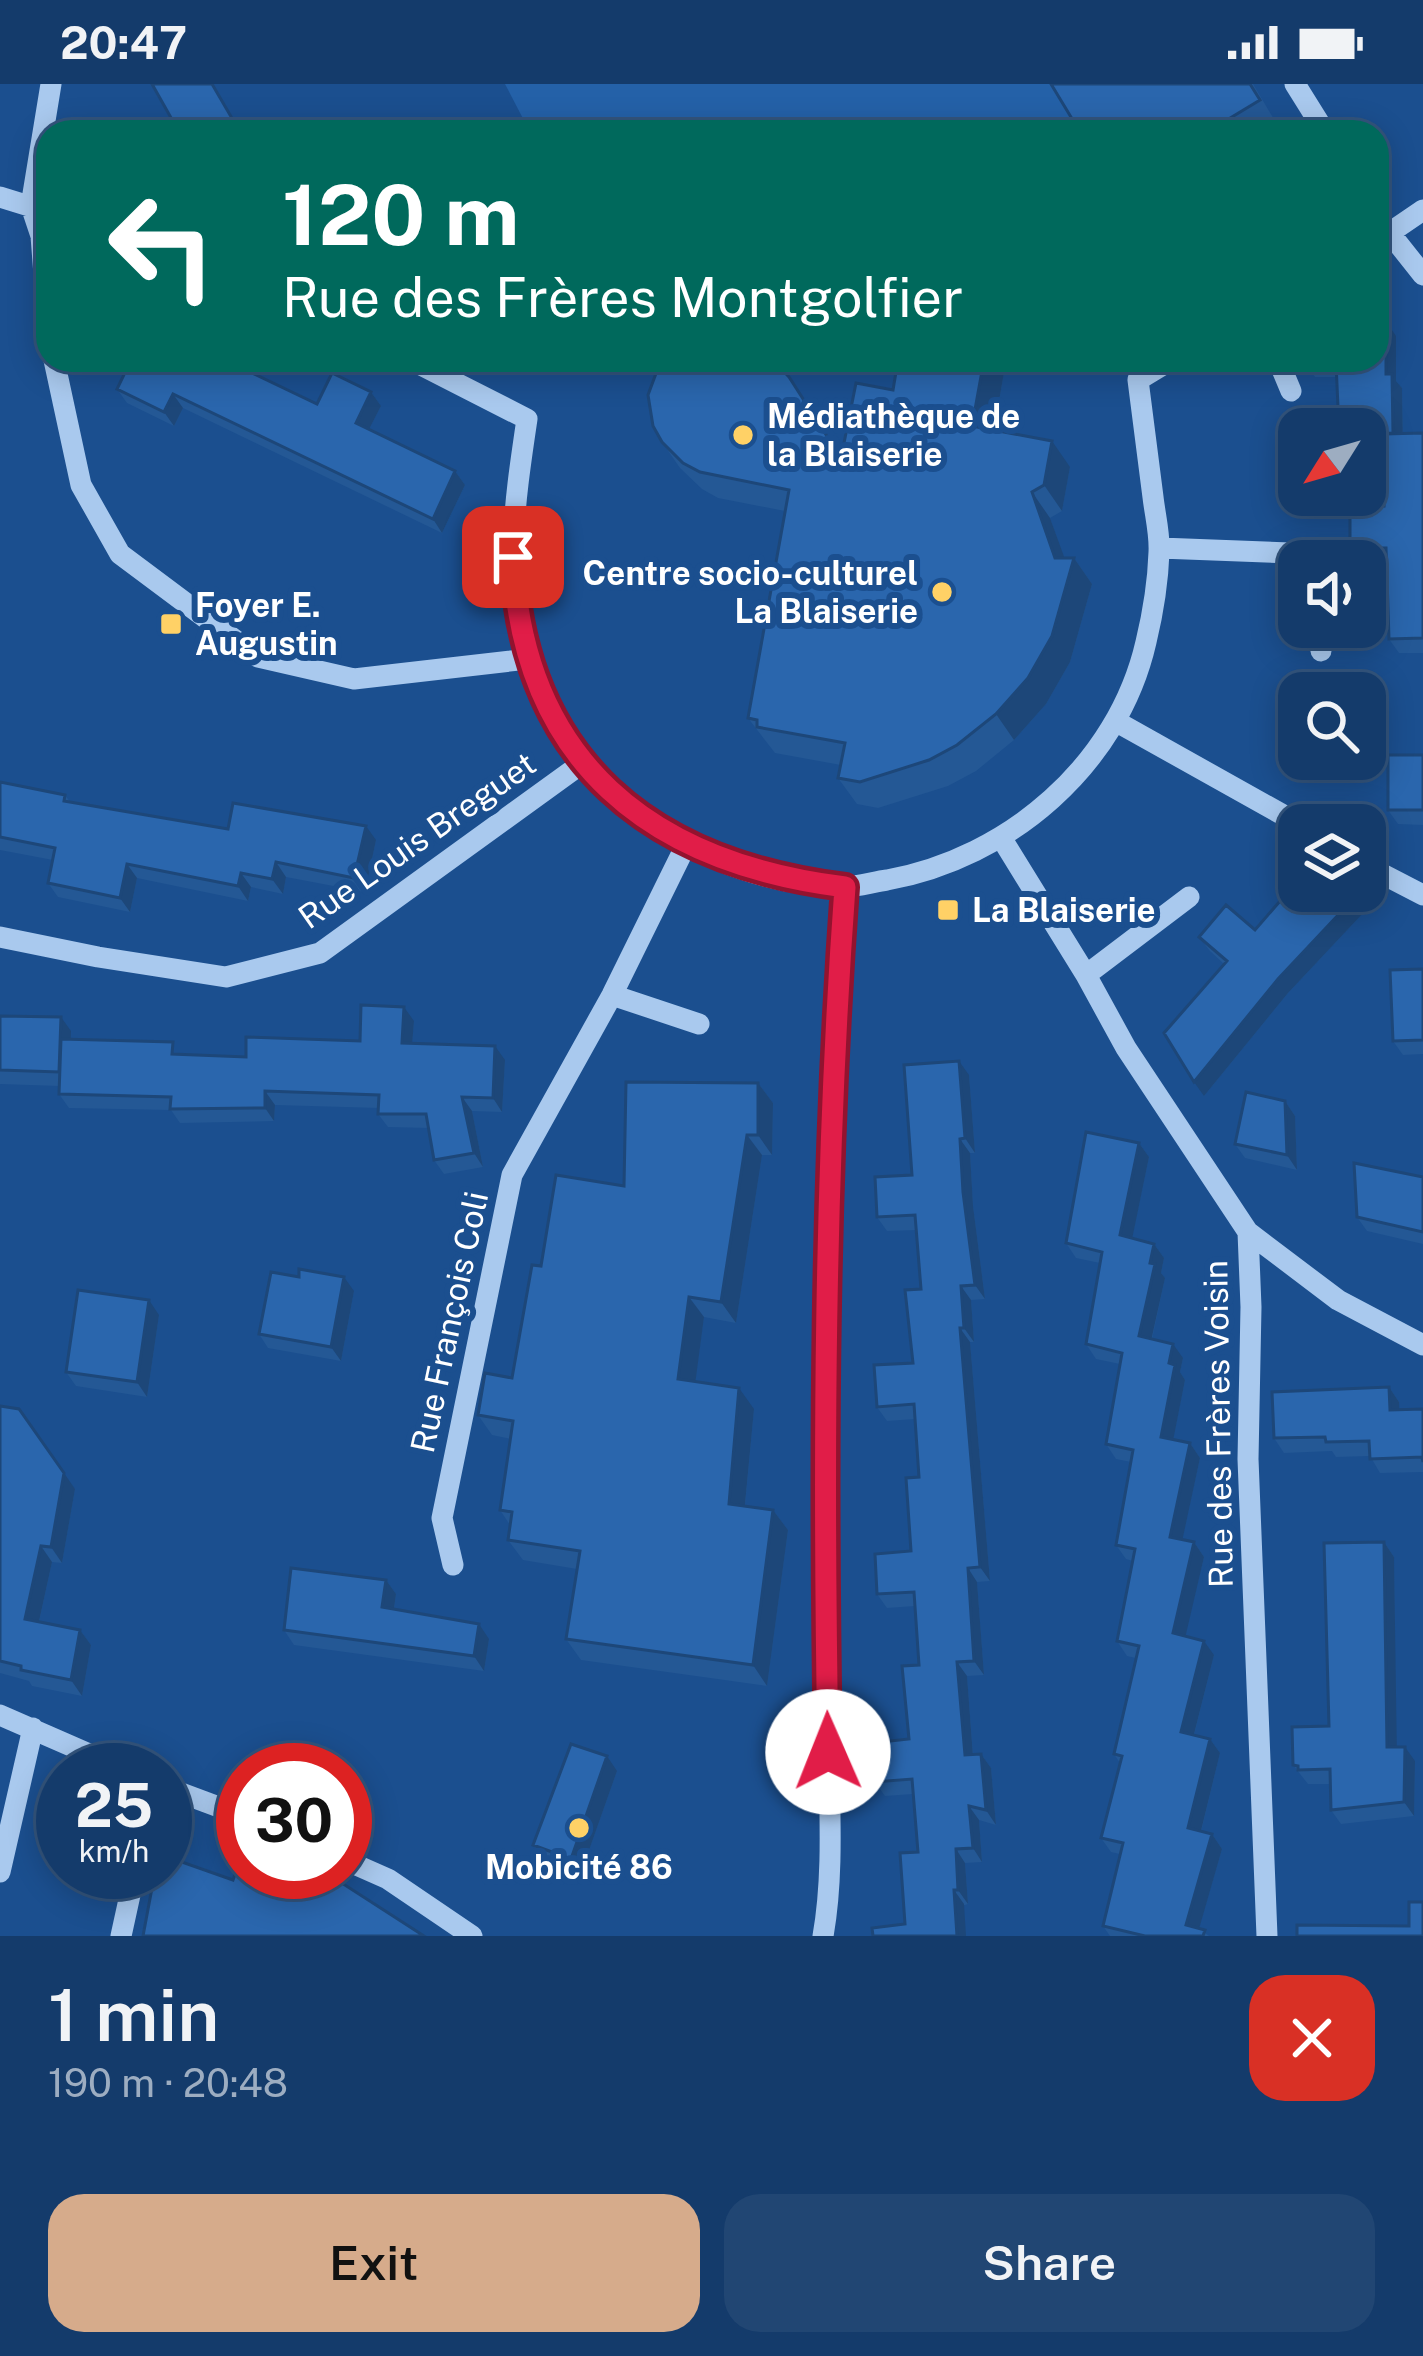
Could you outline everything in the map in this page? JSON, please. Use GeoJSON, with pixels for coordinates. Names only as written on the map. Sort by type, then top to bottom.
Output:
{"type":"FeatureCollection","features":[{"type":"Feature","properties":{"kind":"street"},"geometry":{"type":"LineString","coordinates":[[48,120],[51,84]]}},
{"type":"Feature","properties":{"kind":"street"},"geometry":{"type":"LineString","coordinates":[[1295,84],[1317,120]]}},
{"type":"Feature","properties":{"kind":"street"},"geometry":{"type":"LineString","coordinates":[[0,196],[36,208]]}},
{"type":"Feature","properties":{"kind":"street"},"geometry":{"type":"LineString","coordinates":[[1389,227],[1423,210]]}},
{"type":"Feature","properties":{"kind":"street"},"geometry":{"type":"LineString","coordinates":[[1389,239],[1423,275]]}},
{"type":"Feature","properties":{"kind":"street"},"geometry":{"type":"LineString","coordinates":[[57,372],[81,484],[120,554],[258,657],[354,679],[528,659]]}},
{"type":"Feature","properties":{"kind":"street"},"geometry":{"type":"LineString","coordinates":[[435,372],[527,419],[512,523],[515,591],[528,659],[550,711],[584,762],[645,821],[686,845],[753,871],[845,887],[929,872],[1002,838],[1067,786],[1117,722],[1146,644],[1160,548],[1138,380],[1151,372]]}},
{"type":"Feature","properties":{"kind":"street"},"geometry":{"type":"LineString","coordinates":[[1284,372],[1292,391]]}},
{"type":"Feature","properties":{"kind":"street"},"geometry":{"type":"LineString","coordinates":[[1160,548],[1278,552]]}},
{"type":"Feature","properties":{"kind":"street"},"geometry":{"type":"LineString","coordinates":[[1117,722],[1278,811]]}},
{"type":"Feature","properties":{"kind":"street","name":"Rue Louis Breguet"},"geometry":{"type":"LineString","coordinates":[[0,937],[226,977],[320,952],[584,762]]}},
{"type":"Feature","properties":{"kind":"street","name":"Rue des Frères Voisin"},"geometry":{"type":"LineString","coordinates":[[1002,838],[1126,1048],[1248,1232],[1248,1459],[1267,1936]]}},
{"type":"Feature","properties":{"kind":"street","name":"Rue François Coli"},"geometry":{"type":"LineString","coordinates":[[453,1565],[442,1518],[512,1175],[613,994],[686,845]]}},
{"type":"Feature","properties":{"kind":"street"},"geometry":{"type":"LineString","coordinates":[[1386,876],[1423,895]]}},
{"type":"Feature","properties":{"kind":"street"},"geometry":{"type":"LineString","coordinates":[[823,1936],[828,1908],[827,1257],[833,1037],[845,887]]}},
{"type":"Feature","properties":{"kind":"street"},"geometry":{"type":"LineString","coordinates":[[1087,975],[1189,897]]}},
{"type":"Feature","properties":{"kind":"street"},"geometry":{"type":"LineString","coordinates":[[613,994],[699,1024]]}},
{"type":"Feature","properties":{"kind":"street"},"geometry":{"type":"LineString","coordinates":[[1248,1232],[1338,1300],[1423,1345]]}},
{"type":"Feature","properties":{"kind":"street"},"geometry":{"type":"LineString","coordinates":[[0,1715],[66,1743]]}},
{"type":"Feature","properties":{"kind":"street"},"geometry":{"type":"LineString","coordinates":[[0,1872],[33,1728]]}},
{"type":"Feature","properties":{"kind":"street"},"geometry":{"type":"LineString","coordinates":[[372,1872],[472,1936]]}},
{"type":"Feature","properties":{"kind":"street"},"geometry":{"type":"LineString","coordinates":[[122,1936],[130,1899]]}},
{"type":"Feature","properties":{"kind":"shaded area"},"geometry":{"type":"Polygon","coordinates":[[[505,84],[1054,84],[1075,120],[524,120],[505,84]]]}},
{"type":"Feature","properties":{"kind":"building"},"geometry":{"type":"Polygon","coordinates":[[[152,84],[212,84],[233,120],[172,120],[152,84]]]}},
{"type":"Feature","properties":{"kind":"building"},"geometry":{"type":"Polygon","coordinates":[[[1051,84],[1250,84],[1260,100],[1227,120],[1073,120],[1051,84]]]}},
{"type":"Feature","properties":{"kind":"building"},"geometry":{"type":"Polygon","coordinates":[[[125,372],[250,372],[317,404],[332,373],[371,392],[356,423],[455,471],[433,519],[173,394],[164,412],[117,389],[125,372]]]}},
{"type":"Feature","properties":{"kind":"building","name":"Centre socio-culturel La Blaiserie"},"geometry":{"type":"Polygon","coordinates":[[[657,372],[784,372],[841,458],[856,383],[893,390],[896,372],[982,372],[972,426],[1052,441],[1044,485],[1032,492],[1055,558],[1074,558],[1052,636],[1028,678],[996,714],[957,745],[929,760],[860,782],[838,778],[845,743],[757,727],[757,720],[748,718],[789,490],[700,472],[683,463],[653,426],[648,395],[657,372]]]}},
{"type":"Feature","properties":{"kind":"building"},"geometry":{"type":"Polygon","coordinates":[[[1336,372],[1392,374],[1393,433],[1386,433],[1386,408],[1338,408],[1336,372]]]}},
{"type":"Feature","properties":{"kind":"building"},"geometry":{"type":"Polygon","coordinates":[[[1423,433],[1423,638],[1389,639],[1386,540],[1350,540],[1350,516],[1386,516],[1386,434],[1423,433]]]}},
{"type":"Feature","properties":{"kind":"building"},"geometry":{"type":"Polygon","coordinates":[[[1388,755],[1423,755],[1423,810],[1388,810],[1388,755]]]}},
{"type":"Feature","properties":{"kind":"building"},"geometry":{"type":"Polygon","coordinates":[[[0,782],[65,795],[64,801],[228,829],[233,803],[366,826],[354,878],[276,862],[272,879],[241,873],[238,886],[127,864],[120,898],[48,883],[55,848],[0,837],[0,782]]]}},
{"type":"Feature","properties":{"kind":"building"},"geometry":{"type":"Polygon","coordinates":[[[1278,903],[1278,912],[1341,912],[1278,979],[1194,1082],[1164,1033],[1227,961],[1199,937],[1226,905],[1255,930],[1278,903]]]}},
{"type":"Feature","properties":{"kind":"building"},"geometry":{"type":"Polygon","coordinates":[[[1423,969],[1423,1040],[1393,1041],[1390,970],[1423,969]]]}},
{"type":"Feature","properties":{"kind":"building"},"geometry":{"type":"Polygon","coordinates":[[[361,1005],[404,1007],[402,1043],[495,1046],[493,1098],[462,1097],[474,1153],[434,1160],[426,1114],[378,1114],[379,1095],[265,1091],[265,1108],[170,1109],[171,1097],[59,1094],[61,1039],[173,1042],[172,1054],[246,1057],[246,1037],[360,1041],[361,1005]]]}},
{"type":"Feature","properties":{"kind":"building"},"geometry":{"type":"Polygon","coordinates":[[[0,1016],[61,1017],[59,1072],[0,1070],[0,1016]]]}},
{"type":"Feature","properties":{"kind":"building"},"geometry":{"type":"Polygon","coordinates":[[[959,1061],[965,1138],[960,1139],[963,1192],[975,1285],[961,1286],[964,1328],[960,1328],[980,1567],[968,1568],[974,1661],[957,1662],[965,1755],[981,1754],[986,1810],[969,1806],[973,1848],[956,1849],[957,1936],[873,1936],[872,1928],[905,1924],[900,1853],[918,1852],[912,1779],[875,1782],[872,1743],[909,1739],[902,1666],[919,1665],[914,1592],[877,1594],[875,1554],[911,1551],[906,1478],[919,1477],[914,1404],[877,1407],[874,1365],[913,1363],[905,1290],[921,1289],[915,1215],[877,1217],[875,1177],[912,1175],[904,1065],[959,1061]]]}},
{"type":"Feature","properties":{"kind":"building"},"geometry":{"type":"Polygon","coordinates":[[[626,1082],[758,1083],[758,1135],[747,1135],[721,1302],[689,1297],[678,1379],[739,1388],[729,1504],[773,1510],[753,1665],[566,1639],[580,1551],[508,1540],[512,1512],[500,1510],[513,1421],[478,1415],[485,1373],[512,1378],[532,1265],[541,1266],[556,1175],[624,1186],[626,1082]]]}},
{"type":"Feature","properties":{"kind":"building"},"geometry":{"type":"Polygon","coordinates":[[[1246,1092],[1285,1101],[1287,1155],[1235,1144],[1246,1092]]]}},
{"type":"Feature","properties":{"kind":"building"},"geometry":{"type":"Polygon","coordinates":[[[1086,1132],[1139,1143],[1120,1235],[1154,1244],[1150,1263],[1155,1264],[1139,1336],[1173,1344],[1169,1363],[1175,1365],[1161,1437],[1190,1443],[1170,1537],[1194,1542],[1173,1633],[1204,1641],[1181,1732],[1210,1739],[1188,1828],[1212,1834],[1186,1925],[1205,1930],[1203,1936],[1145,1936],[1103,1926],[1123,1843],[1101,1838],[1122,1756],[1114,1754],[1139,1646],[1117,1641],[1135,1549],[1116,1545],[1133,1450],[1106,1444],[1122,1353],[1086,1344],[1102,1252],[1066,1243],[1086,1132]]]}},
{"type":"Feature","properties":{"kind":"building"},"geometry":{"type":"Polygon","coordinates":[[[1354,1163],[1423,1177],[1423,1232],[1357,1217],[1354,1163]]]}},
{"type":"Feature","properties":{"kind":"building"},"geometry":{"type":"Polygon","coordinates":[[[299,1269],[344,1277],[331,1347],[259,1334],[271,1272],[299,1277],[299,1269]]]}},
{"type":"Feature","properties":{"kind":"building"},"geometry":{"type":"Polygon","coordinates":[[[78,1290],[149,1300],[137,1382],[66,1372],[78,1290]]]}},
{"type":"Feature","properties":{"kind":"building"},"geometry":{"type":"Polygon","coordinates":[[[1389,1387],[1390,1410],[1423,1409],[1423,1462],[1422,1457],[1370,1459],[1369,1441],[1274,1438],[1272,1392],[1389,1387]]]}},
{"type":"Feature","properties":{"kind":"building"},"geometry":{"type":"Polygon","coordinates":[[[0,1406],[19,1409],[64,1473],[51,1547],[41,1546],[25,1619],[80,1630],[71,1680],[0,1661],[0,1406]]]}},
{"type":"Feature","properties":{"kind":"building"},"geometry":{"type":"Polygon","coordinates":[[[1384,1542],[1387,1747],[1405,1747],[1404,1802],[1331,1810],[1330,1769],[1298,1770],[1293,1765],[1292,1727],[1329,1726],[1324,1543],[1384,1542]]]}},
{"type":"Feature","properties":{"kind":"building"},"geometry":{"type":"Polygon","coordinates":[[[291,1568],[386,1580],[382,1607],[479,1624],[474,1656],[284,1630],[291,1568]]]}},
{"type":"Feature","properties":{"kind":"building"},"geometry":{"type":"Polygon","coordinates":[[[571,1744],[607,1756],[571,1859],[533,1845],[571,1744]]]}},
{"type":"Feature","properties":{"kind":"building"},"geometry":{"type":"Polygon","coordinates":[[[192,1866],[216,1874],[216,1899],[367,1899],[424,1936],[143,1936],[150,1899],[192,1899],[192,1866]]]}},
{"type":"Feature","properties":{"kind":"building"},"geometry":{"type":"Polygon","coordinates":[[[1409,1902],[1423,1902],[1423,1936],[1297,1936],[1297,1925],[1409,1926],[1409,1902]]]}},
{"type":"Feature","properties":{"kind":"place","name":"Médiathèque de la Blaiserie"},"geometry":{"type":"Point","coordinates":[743,435]}},
{"type":"Feature","properties":{"kind":"place","name":"Centre socio-culturel La Blaiserie"},"geometry":{"type":"Point","coordinates":[942,592]}},
{"type":"Feature","properties":{"kind":"place","name":"Foyer E. Augustin"},"geometry":{"type":"Point","coordinates":[171,624]}},
{"type":"Feature","properties":{"kind":"place","name":"La Blaiserie"},"geometry":{"type":"Point","coordinates":[948,910]}},
{"type":"Feature","properties":{"kind":"place","name":"Mobicité 86"},"geometry":{"type":"Point","coordinates":[579,1828]}},
{"type":"Feature","properties":{"kind":"route"},"geometry":{"type":"LineString","coordinates":[[513,557],[528,659],[550,711],[584,762],[617,797],[645,821],[686,845],[753,871],[845,887],[833,1037],[827,1257],[828,1752]]}}]}
